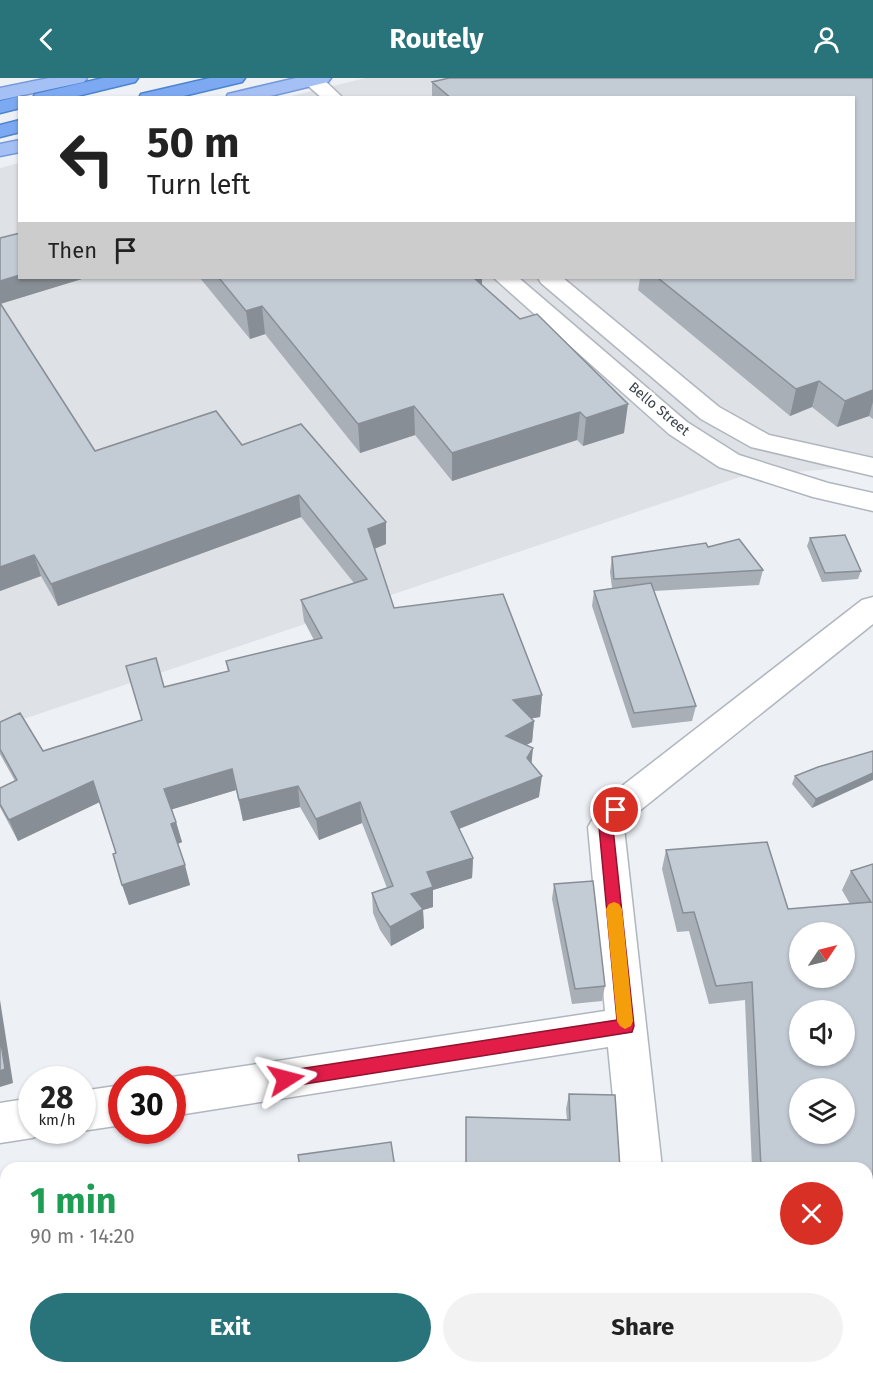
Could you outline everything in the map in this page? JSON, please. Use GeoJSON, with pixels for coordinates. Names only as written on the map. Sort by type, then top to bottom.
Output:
{"type":"FeatureCollection","features":[{"type":"Feature","properties":{"kind":"highway"},"geometry":{"type":"LineString","coordinates":[[51,96],[128,78]]}},
{"type":"Feature","properties":{"kind":"highway"},"geometry":{"type":"LineString","coordinates":[[157,96],[235,78]]}},
{"type":"Feature","properties":{"kind":"highway"},"geometry":{"type":"LineString","coordinates":[[0,107],[18,102]]}},
{"type":"Feature","properties":{"kind":"highway"},"geometry":{"type":"LineString","coordinates":[[0,131],[18,126]]}},
{"type":"Feature","properties":{"kind":"main road"},"geometry":{"type":"LineString","coordinates":[[0,94],[77,78]]}},
{"type":"Feature","properties":{"kind":"main road"},"geometry":{"type":"LineString","coordinates":[[255,96],[294,92],[317,79]]}},
{"type":"Feature","properties":{"kind":"main road"},"geometry":{"type":"LineString","coordinates":[[0,150],[18,146]]}},
{"type":"Feature","properties":{"kind":"street"},"geometry":{"type":"LineString","coordinates":[[317,79],[332,96]]}},
{"type":"Feature","properties":{"kind":"street","name":"Bello Street"},"geometry":{"type":"LineString","coordinates":[[507,279],[678,428],[729,461],[823,491],[873,502]]}},
{"type":"Feature","properties":{"kind":"street","name":"Bello Street"},"geometry":{"type":"LineString","coordinates":[[550,279],[710,413],[760,441],[873,467]]}},
{"type":"Feature","properties":{"kind":"street"},"geometry":{"type":"LineString","coordinates":[[640,1162],[606,827],[616,810],[873,608]]}},
{"type":"Feature","properties":{"kind":"street"},"geometry":{"type":"LineString","coordinates":[[186,1095],[626,1026]]}},
{"type":"Feature","properties":{"kind":"street"},"geometry":{"type":"LineString","coordinates":[[0,1123],[18,1120]]}},
{"type":"Feature","properties":{"kind":"shaded area"},"geometry":{"type":"Polygon","coordinates":[[[366,78],[873,78],[873,465],[740,477],[0,727],[0,168],[18,163],[18,279],[855,279],[855,96],[291,96],[366,78]]]}},
{"type":"Feature","properties":{"kind":"building"},"geometry":{"type":"Polygon","coordinates":[[[449,78],[873,78],[873,390],[845,401],[819,381],[796,389],[659,279],[855,279],[855,96],[449,96],[432,82],[449,78]]]}},
{"type":"Feature","properties":{"kind":"building"},"geometry":{"type":"Polygon","coordinates":[[[18,234],[18,276],[0,281],[0,238],[18,234]]]}},
{"type":"Feature","properties":{"kind":"building"},"geometry":{"type":"Polygon","coordinates":[[[220,279],[475,279],[520,319],[537,314],[628,404],[586,418],[580,412],[452,453],[414,406],[358,424],[262,306],[246,311],[220,279]]]}},
{"type":"Feature","properties":{"kind":"building"},"geometry":{"type":"Polygon","coordinates":[[[0,303],[95,451],[216,411],[242,445],[301,424],[386,522],[368,529],[394,608],[503,594],[542,695],[513,700],[534,721],[506,736],[533,748],[527,758],[542,776],[451,812],[473,858],[427,872],[433,887],[411,894],[423,909],[390,927],[379,911],[372,893],[393,886],[360,802],[316,819],[298,786],[239,800],[232,769],[164,789],[176,822],[171,824],[185,865],[122,885],[113,854],[116,853],[93,781],[9,820],[0,804],[0,788],[17,780],[0,749],[0,722],[20,713],[43,751],[142,720],[126,666],[156,658],[164,687],[229,671],[226,661],[322,638],[301,600],[367,579],[299,495],[51,584],[34,555],[0,567],[0,303]]]}},
{"type":"Feature","properties":{"kind":"building"},"geometry":{"type":"Polygon","coordinates":[[[845,535],[861,571],[825,573],[810,538],[845,535]]]}},
{"type":"Feature","properties":{"kind":"building"},"geometry":{"type":"Polygon","coordinates":[[[739,539],[763,570],[614,579],[612,557],[706,543],[708,547],[739,539]]]}},
{"type":"Feature","properties":{"kind":"building"},"geometry":{"type":"Polygon","coordinates":[[[651,583],[696,706],[634,713],[594,591],[651,583]]]}},
{"type":"Feature","properties":{"kind":"building"},"geometry":{"type":"Polygon","coordinates":[[[873,751],[873,773],[816,799],[795,776],[818,767],[873,751]]]}},
{"type":"Feature","properties":{"kind":"building"},"geometry":{"type":"Polygon","coordinates":[[[767,842],[788,909],[871,902],[851,871],[873,864],[873,1162],[761,1162],[752,982],[716,986],[694,912],[683,913],[666,850],[767,842]]]}},
{"type":"Feature","properties":{"kind":"building"},"geometry":{"type":"Polygon","coordinates":[[[593,881],[605,986],[575,989],[554,884],[593,881]]]}},
{"type":"Feature","properties":{"kind":"building"},"geometry":{"type":"Polygon","coordinates":[[[0,1037],[5,1069],[0,1071],[0,1037]]]}},
{"type":"Feature","properties":{"kind":"building"},"geometry":{"type":"Polygon","coordinates":[[[569,1094],[615,1095],[620,1162],[466,1162],[466,1117],[570,1120],[569,1094]]]}},
{"type":"Feature","properties":{"kind":"building"},"geometry":{"type":"Polygon","coordinates":[[[391,1142],[394,1162],[299,1162],[298,1155],[391,1142]]]}},
{"type":"Feature","properties":{"kind":"slow traffic"},"geometry":{"type":"LineString","coordinates":[[614,909],[625,1021]]}},
{"type":"Feature","properties":{"kind":"route"},"geometry":{"type":"LineString","coordinates":[[286,1079],[626,1026],[606,827],[616,810]]}}]}
